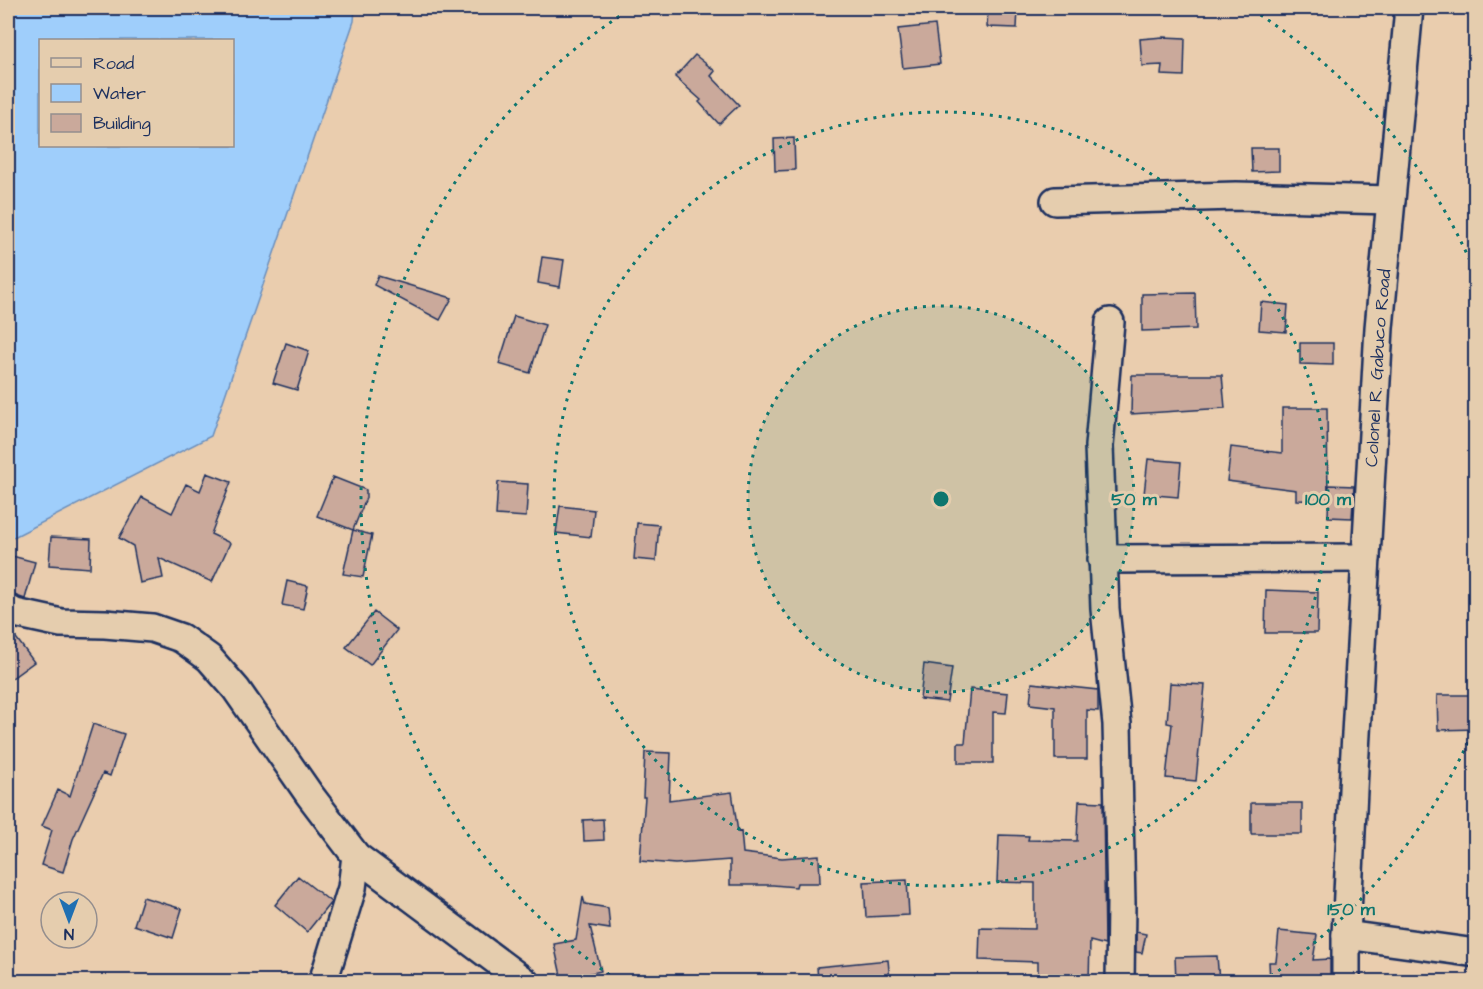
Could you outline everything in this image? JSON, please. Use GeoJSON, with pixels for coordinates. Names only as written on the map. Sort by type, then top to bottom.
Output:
{"type":"FeatureCollection","features":[{"type":"Feature","properties":{"kind":"street","name":"Colonel R. Gabuco Road"},"geometry":{"type":"LineString","coordinates":[[1346,981],[1346,935],[1365,558],[1379,328],[1409,8]]}},
{"type":"Feature","properties":{"kind":"street"},"geometry":{"type":"LineString","coordinates":[[1055,201],[1236,196],[1391,200]]}},
{"type":"Feature","properties":{"kind":"street"},"geometry":{"type":"LineString","coordinates":[[1110,322],[1100,446],[1102,560],[1117,724],[1120,981]]}},
{"type":"Feature","properties":{"kind":"street"},"geometry":{"type":"LineString","coordinates":[[1102,560],[1365,558]]}},
{"type":"Feature","properties":{"kind":"street"},"geometry":{"type":"LineString","coordinates":[[8,609],[15,613],[61,623],[152,628],[181,638],[209,658],[236,690],[356,856],[525,981]]}},
{"type":"Feature","properties":{"kind":"street"},"geometry":{"type":"LineString","coordinates":[[323,981],[352,888],[356,856]]}},
{"type":"Feature","properties":{"kind":"street"},"geometry":{"type":"LineString","coordinates":[[1346,935],[1476,953]]}},
{"type":"Feature","properties":{"kind":"water"},"geometry":{"type":"Polygon","coordinates":[[[8,8],[355,8],[354,21],[211,436],[8,540],[8,8]]]}},
{"type":"Feature","properties":{"kind":"building"},"geometry":{"type":"Polygon","coordinates":[[[988,8],[1018,8],[1017,28],[987,27],[988,8]]]}},
{"type":"Feature","properties":{"kind":"building"},"geometry":{"type":"Polygon","coordinates":[[[935,25],[940,64],[903,68],[898,29],[935,25]]]}},
{"type":"Feature","properties":{"kind":"building"},"geometry":{"type":"Polygon","coordinates":[[[1185,38],[1184,76],[1161,75],[1162,65],[1142,66],[1140,39],[1185,38]]]}},
{"type":"Feature","properties":{"kind":"building"},"geometry":{"type":"Polygon","coordinates":[[[695,55],[715,71],[711,76],[739,105],[719,124],[699,102],[701,100],[675,77],[695,55]]]}},
{"type":"Feature","properties":{"kind":"building"},"geometry":{"type":"Polygon","coordinates":[[[794,138],[795,170],[775,171],[774,139],[794,138]]]}},
{"type":"Feature","properties":{"kind":"building"},"geometry":{"type":"Polygon","coordinates":[[[1251,148],[1279,148],[1279,171],[1252,172],[1251,148]]]}},
{"type":"Feature","properties":{"kind":"building"},"geometry":{"type":"Polygon","coordinates":[[[542,257],[564,260],[560,287],[538,283],[542,257]]]}},
{"type":"Feature","properties":{"kind":"building"},"geometry":{"type":"Polygon","coordinates":[[[378,276],[452,298],[440,320],[374,285],[378,276]]]}},
{"type":"Feature","properties":{"kind":"building"},"geometry":{"type":"Polygon","coordinates":[[[1195,293],[1196,329],[1142,331],[1142,294],[1195,293]]]}},
{"type":"Feature","properties":{"kind":"building"},"geometry":{"type":"Polygon","coordinates":[[[1261,302],[1288,305],[1286,332],[1259,330],[1261,302]]]}},
{"type":"Feature","properties":{"kind":"building"},"geometry":{"type":"Polygon","coordinates":[[[514,316],[545,325],[530,373],[499,364],[514,316]]]}},
{"type":"Feature","properties":{"kind":"building"},"geometry":{"type":"Polygon","coordinates":[[[286,343],[309,351],[297,390],[273,383],[286,343]]]}},
{"type":"Feature","properties":{"kind":"building"},"geometry":{"type":"Polygon","coordinates":[[[1300,343],[1333,343],[1333,365],[1300,364],[1300,343]]]}},
{"type":"Feature","properties":{"kind":"building"},"geometry":{"type":"Polygon","coordinates":[[[1132,375],[1222,375],[1225,408],[1131,414],[1132,375]]]}},
{"type":"Feature","properties":{"kind":"building"},"geometry":{"type":"Polygon","coordinates":[[[1282,408],[1327,408],[1328,501],[1296,500],[1296,490],[1227,481],[1231,447],[1282,453],[1282,408]]]}},
{"type":"Feature","properties":{"kind":"building"},"geometry":{"type":"Polygon","coordinates":[[[1148,459],[1181,462],[1178,497],[1144,494],[1148,459]]]}},
{"type":"Feature","properties":{"kind":"building"},"geometry":{"type":"Polygon","coordinates":[[[207,473],[231,482],[211,534],[230,543],[212,582],[159,558],[163,578],[140,583],[133,546],[119,538],[142,497],[172,513],[186,484],[200,491],[207,473]]]}},
{"type":"Feature","properties":{"kind":"building"},"geometry":{"type":"Polygon","coordinates":[[[333,477],[366,490],[366,498],[353,530],[317,516],[333,477]]]}},
{"type":"Feature","properties":{"kind":"building"},"geometry":{"type":"Polygon","coordinates":[[[498,482],[528,484],[526,517],[496,515],[498,482]]]}},
{"type":"Feature","properties":{"kind":"building"},"geometry":{"type":"Polygon","coordinates":[[[1329,485],[1354,486],[1352,518],[1328,517],[1329,485]]]}},
{"type":"Feature","properties":{"kind":"building"},"geometry":{"type":"Polygon","coordinates":[[[560,506],[594,510],[591,537],[556,533],[560,506]]]}},
{"type":"Feature","properties":{"kind":"building"},"geometry":{"type":"Polygon","coordinates":[[[637,523],[659,525],[656,561],[634,559],[637,523]]]}},
{"type":"Feature","properties":{"kind":"building"},"geometry":{"type":"Polygon","coordinates":[[[353,530],[372,535],[363,577],[343,574],[353,530]]]}},
{"type":"Feature","properties":{"kind":"building"},"geometry":{"type":"Polygon","coordinates":[[[51,537],[91,539],[90,568],[49,565],[51,537]]]}},
{"type":"Feature","properties":{"kind":"building"},"geometry":{"type":"Polygon","coordinates":[[[12,556],[35,562],[25,599],[8,593],[8,574],[12,556]]]}},
{"type":"Feature","properties":{"kind":"building"},"geometry":{"type":"Polygon","coordinates":[[[287,581],[308,586],[303,609],[282,605],[287,581]]]}},
{"type":"Feature","properties":{"kind":"building"},"geometry":{"type":"Polygon","coordinates":[[[1266,590],[1318,592],[1317,633],[1265,633],[1266,590]]]}},
{"type":"Feature","properties":{"kind":"building"},"geometry":{"type":"Polygon","coordinates":[[[374,612],[397,630],[370,665],[346,647],[374,612]]]}},
{"type":"Feature","properties":{"kind":"building"},"geometry":{"type":"Polygon","coordinates":[[[8,627],[34,662],[8,681],[8,627]]]}},
{"type":"Feature","properties":{"kind":"building"},"geometry":{"type":"Polygon","coordinates":[[[924,664],[952,668],[947,702],[920,699],[924,664]]]}},
{"type":"Feature","properties":{"kind":"building"},"geometry":{"type":"Polygon","coordinates":[[[1032,683],[1098,690],[1098,711],[1087,710],[1087,759],[1055,759],[1055,707],[1030,704],[1032,683]]]}},
{"type":"Feature","properties":{"kind":"building"},"geometry":{"type":"Polygon","coordinates":[[[1170,683],[1205,685],[1196,781],[1166,778],[1172,724],[1167,723],[1170,683]]]}},
{"type":"Feature","properties":{"kind":"building"},"geometry":{"type":"Polygon","coordinates":[[[970,689],[1008,693],[1006,713],[993,712],[993,763],[958,763],[958,743],[965,743],[970,689]]]}},
{"type":"Feature","properties":{"kind":"building"},"geometry":{"type":"Polygon","coordinates":[[[1437,695],[1476,695],[1476,729],[1438,730],[1437,695]]]}},
{"type":"Feature","properties":{"kind":"building"},"geometry":{"type":"Polygon","coordinates":[[[93,724],[124,734],[110,776],[103,773],[73,839],[63,872],[41,865],[52,830],[42,826],[58,790],[70,796],[93,724]]]}},
{"type":"Feature","properties":{"kind":"building"},"geometry":{"type":"Polygon","coordinates":[[[645,752],[671,753],[669,800],[732,792],[738,832],[741,831],[743,853],[782,858],[819,855],[820,883],[797,883],[796,887],[730,885],[730,860],[675,864],[640,861],[645,797],[643,797],[645,752]]]}},
{"type":"Feature","properties":{"kind":"building"},"geometry":{"type":"Polygon","coordinates":[[[1079,801],[1103,802],[1105,945],[1090,941],[1089,981],[1038,981],[1038,962],[979,960],[980,928],[1035,929],[1035,883],[997,882],[999,835],[1029,836],[1028,840],[1077,841],[1079,801]]]}},
{"type":"Feature","properties":{"kind":"building"},"geometry":{"type":"Polygon","coordinates":[[[1251,803],[1302,803],[1302,834],[1251,834],[1251,803]]]}},
{"type":"Feature","properties":{"kind":"building"},"geometry":{"type":"Polygon","coordinates":[[[603,819],[604,840],[584,841],[583,820],[603,819]]]}},
{"type":"Feature","properties":{"kind":"building"},"geometry":{"type":"Polygon","coordinates":[[[298,876],[331,902],[307,932],[275,905],[298,876]]]}},
{"type":"Feature","properties":{"kind":"building"},"geometry":{"type":"Polygon","coordinates":[[[907,880],[909,915],[866,917],[864,882],[907,880]]]}},
{"type":"Feature","properties":{"kind":"building"},"geometry":{"type":"Polygon","coordinates":[[[143,897],[182,909],[173,938],[134,925],[143,897]]]}},
{"type":"Feature","properties":{"kind":"building"},"geometry":{"type":"Polygon","coordinates":[[[583,897],[585,904],[608,908],[610,929],[590,926],[601,971],[562,980],[554,944],[576,940],[583,897]]]}},
{"type":"Feature","properties":{"kind":"building"},"geometry":{"type":"Polygon","coordinates":[[[1279,931],[1317,935],[1313,960],[1330,959],[1330,981],[1270,981],[1269,962],[1276,962],[1279,931]]]}},
{"type":"Feature","properties":{"kind":"building"},"geometry":{"type":"Polygon","coordinates":[[[1136,932],[1146,934],[1142,953],[1136,952],[1136,932]]]}},
{"type":"Feature","properties":{"kind":"building"},"geometry":{"type":"Polygon","coordinates":[[[1217,956],[1219,981],[1176,981],[1175,957],[1217,956]]]}},
{"type":"Feature","properties":{"kind":"building"},"geometry":{"type":"Polygon","coordinates":[[[888,960],[890,981],[818,981],[817,967],[888,960]]]}}]}
